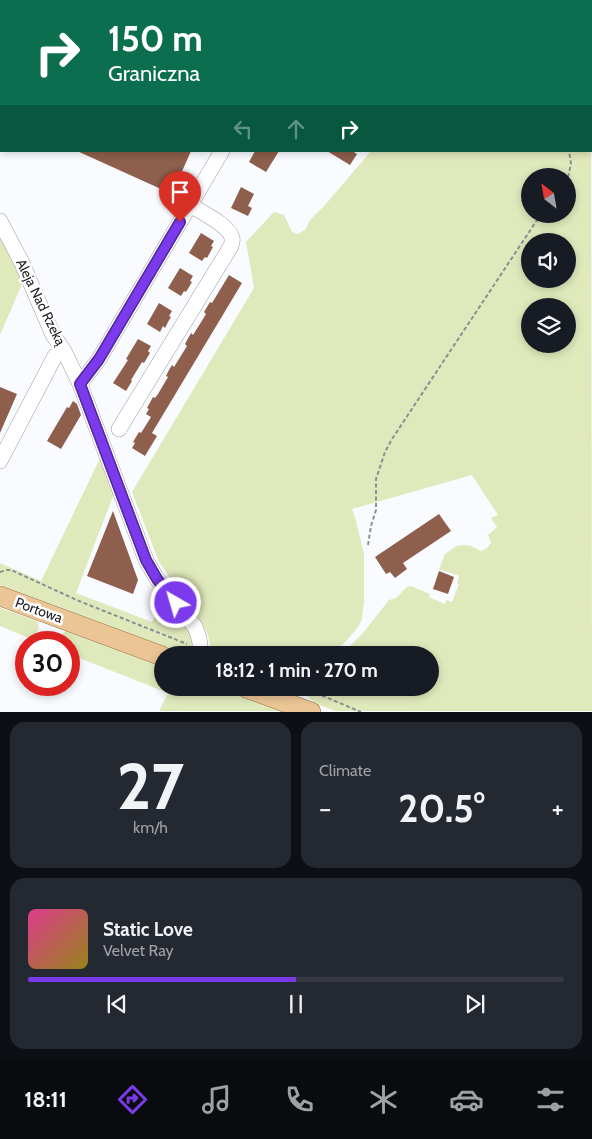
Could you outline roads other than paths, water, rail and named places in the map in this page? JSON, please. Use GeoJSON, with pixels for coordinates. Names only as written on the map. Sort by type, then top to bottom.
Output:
{"type":"FeatureCollection","features":[{"type":"Feature","properties":{"kind":"main road","name":"Portowa"},"geometry":{"type":"LineString","coordinates":[[0,596],[154,653]]}},
{"type":"Feature","properties":{"kind":"main road"},"geometry":{"type":"LineString","coordinates":[[268,696],[311,712]]}},
{"type":"Feature","properties":{"kind":"street"},"geometry":{"type":"LineString","coordinates":[[80,384],[99,359],[221,152]]}},
{"type":"Feature","properties":{"kind":"street"},"geometry":{"type":"LineString","coordinates":[[119,429],[231,246],[230,234],[225,227],[190,205]]}},
{"type":"Feature","properties":{"kind":"street","name":"Aleja Nad Rzeką"},"geometry":{"type":"LineString","coordinates":[[0,221],[22,263],[53,335],[64,351],[80,384],[146,560],[157,579],[195,627],[199,646]]}},
{"type":"Feature","properties":{"kind":"street"},"geometry":{"type":"LineString","coordinates":[[0,461],[55,356],[64,351]]}}]}
